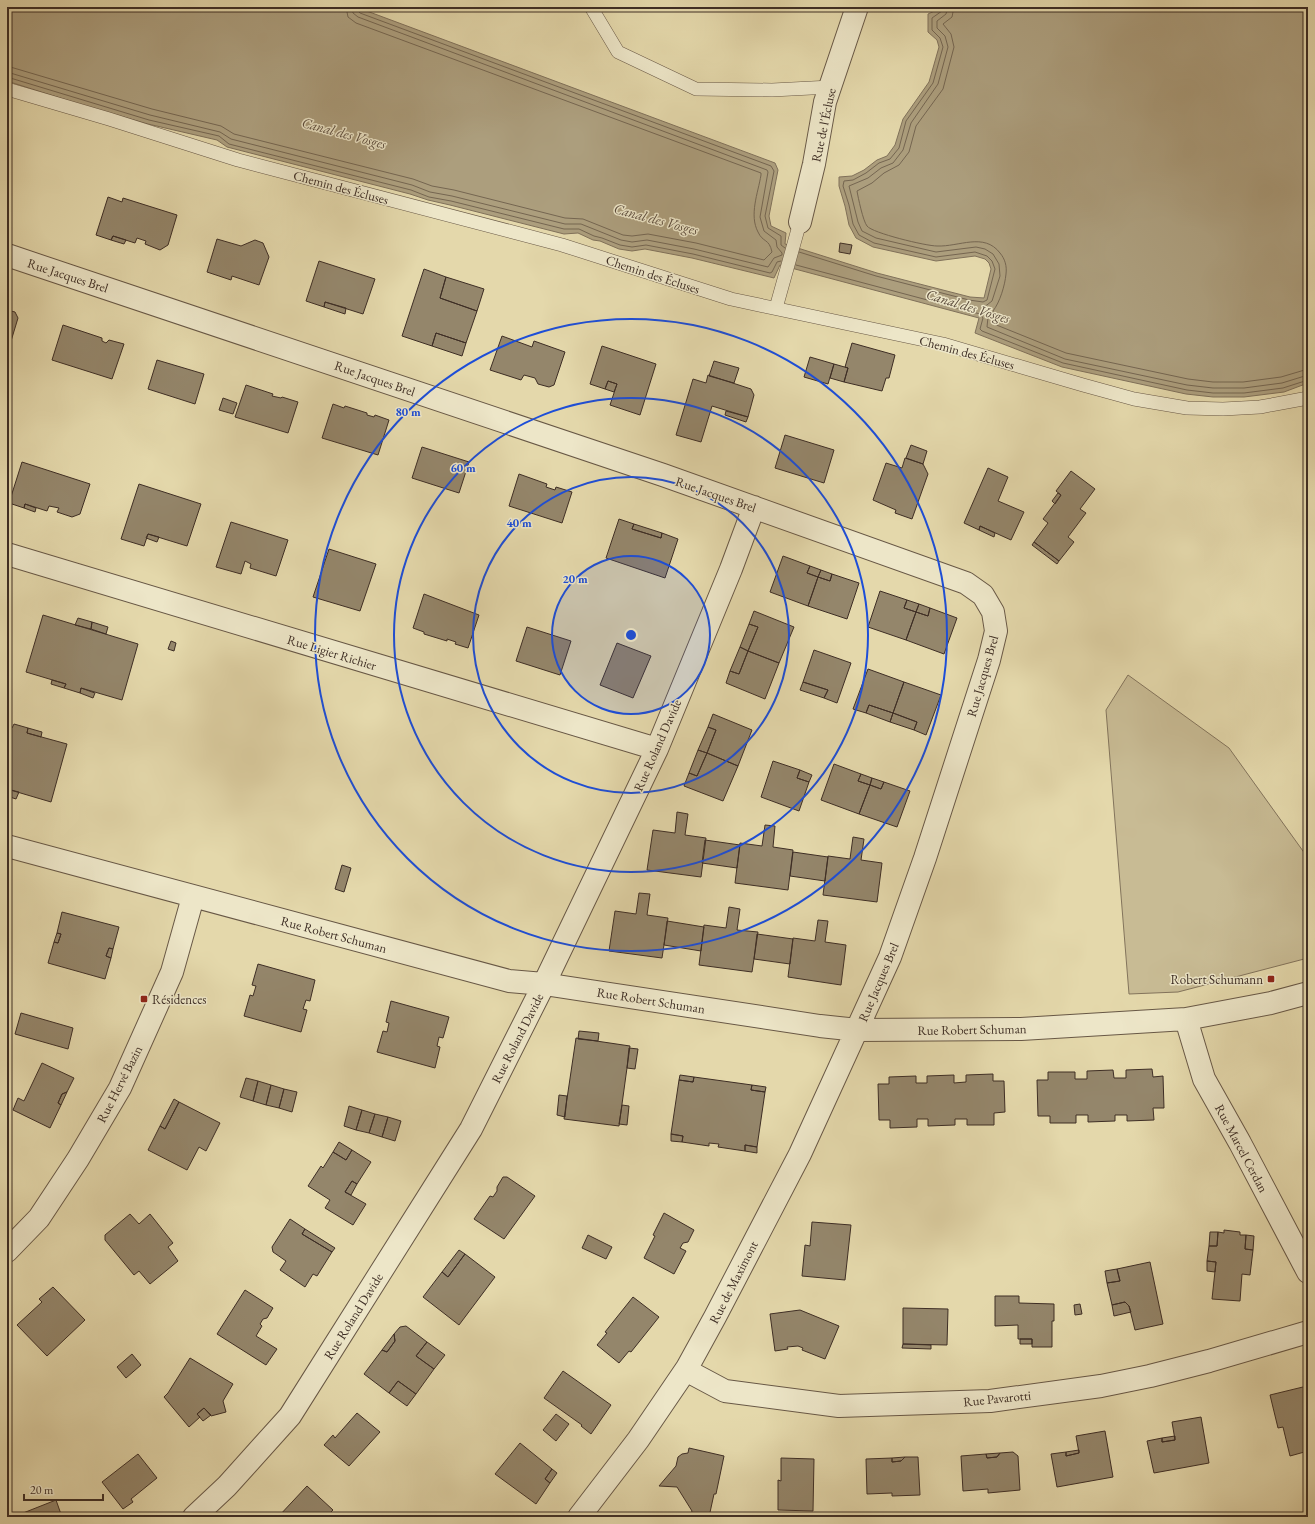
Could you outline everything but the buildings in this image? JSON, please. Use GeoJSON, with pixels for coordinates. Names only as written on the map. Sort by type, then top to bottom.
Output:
{"type":"FeatureCollection","features":[{"type":"Feature","properties":{"kind":"street","name":"Rue de l'Écluse"},"geometry":{"type":"LineString","coordinates":[[800,222],[814,164],[825,102],[856,7]]}},
{"type":"Feature","properties":{"kind":"street","name":"Rue Jacques Brel"},"geometry":{"type":"LineString","coordinates":[[7,255],[754,507],[966,583],[983,595],[993,612],[996,631],[989,660],[926,858],[890,957],[858,1030]]}},
{"type":"Feature","properties":{"kind":"street","name":"Rue Roland Davide"},"geometry":{"type":"LineString","coordinates":[[194,1517],[227,1486],[290,1416],[471,1129],[544,984],[657,749],[731,569],[754,507]]}},
{"type":"Feature","properties":{"kind":"street","name":"Rue Ligier Richier"},"geometry":{"type":"LineString","coordinates":[[7,554],[657,749]]}},
{"type":"Feature","properties":{"kind":"street","name":"Rue Robert Schuman"},"geometry":{"type":"LineString","coordinates":[[7,846],[509,981],[544,984],[820,1026],[858,1030],[1021,1029],[1186,1019],[1271,1003],[1308,993]]}},
{"type":"Feature","properties":{"kind":"street","name":"Rue Hervé Bazin"},"geometry":{"type":"LineString","coordinates":[[7,1251],[39,1218],[78,1159],[120,1088],[172,972],[193,896]]}},
{"type":"Feature","properties":{"kind":"street","name":"Rue Marcel Cerdan"},"geometry":{"type":"LineString","coordinates":[[1186,1019],[1204,1079],[1240,1143],[1308,1272]]}},
{"type":"Feature","properties":{"kind":"street","name":"Rue de Maximont"},"geometry":{"type":"LineString","coordinates":[[579,1517],[638,1440],[686,1368],[715,1317],[800,1154],[858,1030]]}},
{"type":"Feature","properties":{"kind":"street","name":"Rue Pavarotti"},"geometry":{"type":"LineString","coordinates":[[686,1368],[695,1375],[725,1391],[839,1406],[990,1401],[1101,1386],[1150,1376],[1209,1361],[1308,1332]]}},
{"type":"Feature","properties":{"kind":"lane"},"geometry":{"type":"LineString","coordinates":[[591,7],[618,52],[696,89],[772,90],[831,86]]}},
{"type":"Feature","properties":{"kind":"lane","name":"Chemin des Écluses"},"geometry":{"type":"LineString","coordinates":[[7,89],[109,119],[238,160],[562,245],[731,299],[943,344],[1134,399],[1187,408],[1223,409],[1260,407],[1308,398]]}},
{"type":"Feature","properties":{"kind":"lane"},"geometry":{"type":"LineString","coordinates":[[776,308],[800,222]]}},
{"type":"Feature","properties":{"kind":"shaded area"},"geometry":{"type":"Polygon","coordinates":[[[1128,675],[1229,748],[1308,858],[1308,958],[1178,992],[1129,994],[1106,710],[1128,675]]]}},
{"type":"Feature","properties":{"kind":"water","name":"Canal des Vosges"},"geometry":{"type":"Polygon","coordinates":[[[7,7],[356,7],[775,163],[778,170],[769,216],[771,226],[786,233],[785,244],[877,273],[970,297],[984,298],[991,269],[989,263],[985,259],[975,256],[936,261],[873,247],[856,238],[849,225],[839,186],[839,177],[852,176],[864,170],[877,160],[887,156],[895,145],[903,119],[929,82],[939,47],[937,40],[928,32],[928,14],[943,7],[1305,7],[1308,8],[1308,383],[1284,392],[1244,397],[1213,397],[1186,394],[1062,367],[975,333],[979,318],[780,265],[774,278],[692,258],[645,249],[632,251],[619,249],[578,233],[564,234],[428,200],[410,194],[227,147],[217,140],[148,124],[85,106],[7,81],[7,7]]]}},
{"type":"Feature","properties":{"kind":"place","name":"Robert Schumann"},"geometry":{"type":"Point","coordinates":[1271,979]}},
{"type":"Feature","properties":{"kind":"place","name":"Résidences"},"geometry":{"type":"Point","coordinates":[144,999]}}]}
